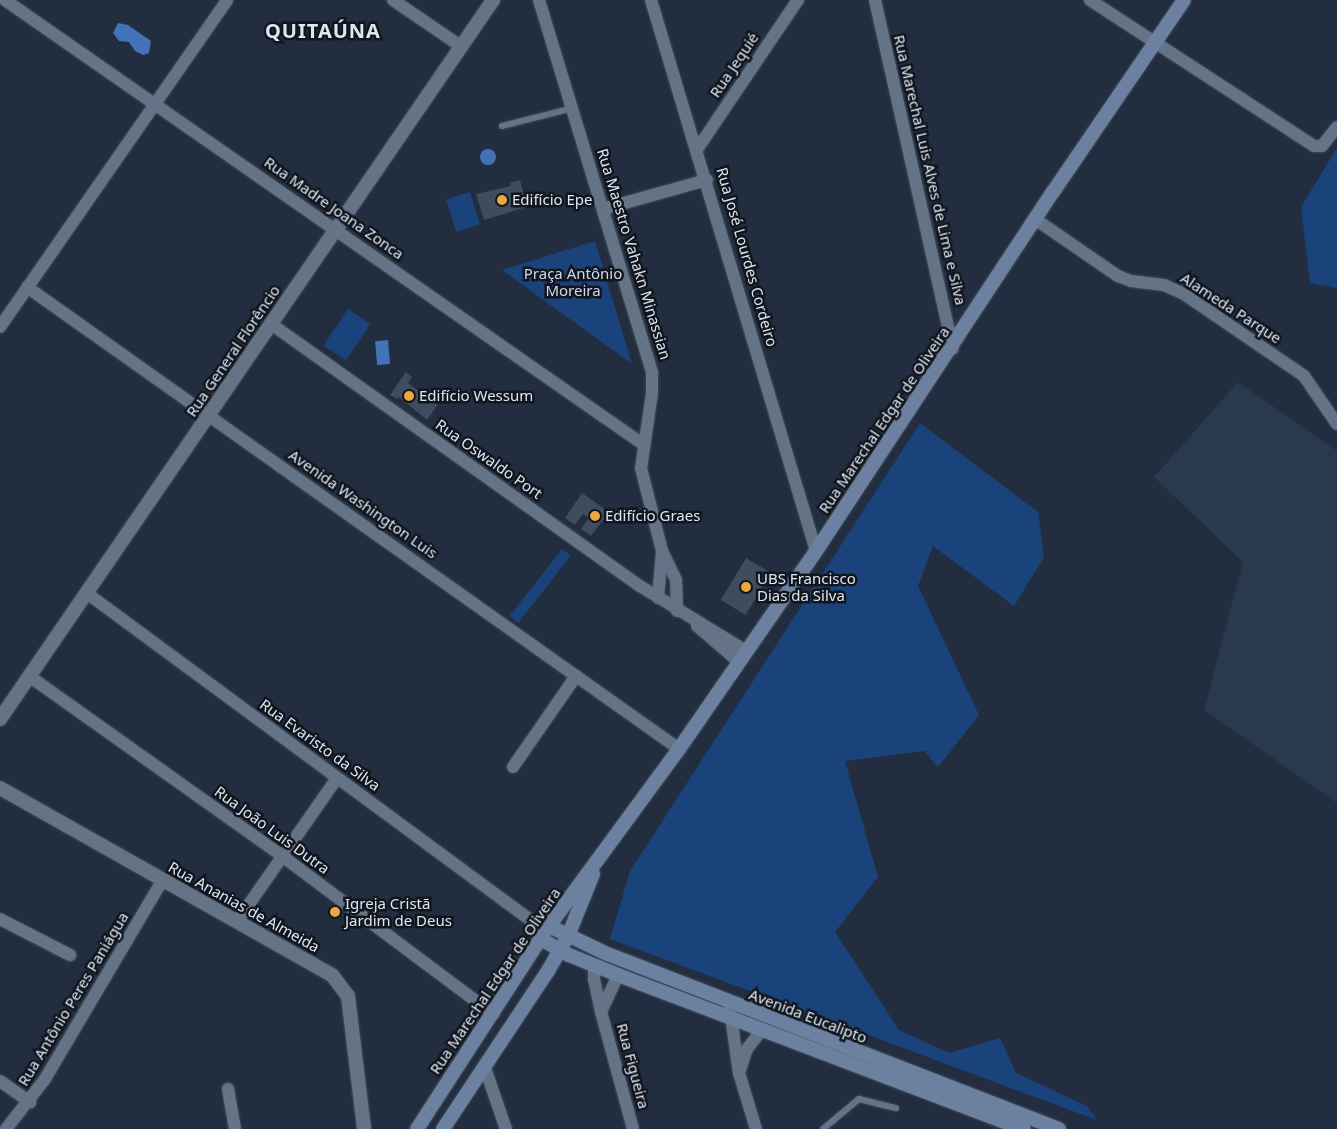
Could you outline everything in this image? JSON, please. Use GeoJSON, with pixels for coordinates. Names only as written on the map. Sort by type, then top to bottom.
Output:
{"type":"FeatureCollection","features":[{"type":"Feature","properties":{"kind":"main road","name":"Rua Marechal Edgar de Oliveira"},"geometry":{"type":"LineString","coordinates":[[417,1129],[549,926],[679,749],[829,532],[952,348],[1035,219],[1184,0]]}},
{"type":"Feature","properties":{"kind":"main road","name":"Rua Marechal Edgar de Oliveira"},"geometry":{"type":"LineString","coordinates":[[443,1129],[485,1068],[568,936],[602,853]]}},
{"type":"Feature","properties":{"kind":"main road","name":"Avenida Eucalipto"},"geometry":{"type":"LineString","coordinates":[[549,926],[568,936],[729,1002],[1059,1129]]}},
{"type":"Feature","properties":{"kind":"main road","name":"Avenida Eucalipto"},"geometry":{"type":"LineString","coordinates":[[541,940],[559,950],[618,975],[1024,1129]]}},
{"type":"Feature","properties":{"kind":"street","name":"Rua Madre Joana Zonca"},"geometry":{"type":"LineString","coordinates":[[5,0],[644,444]]}},
{"type":"Feature","properties":{"kind":"street"},"geometry":{"type":"LineString","coordinates":[[0,327],[227,0]]}},
{"type":"Feature","properties":{"kind":"street"},"geometry":{"type":"LineString","coordinates":[[393,0],[462,47]]}},
{"type":"Feature","properties":{"kind":"street","name":"Rua General Florêncio"},"geometry":{"type":"LineString","coordinates":[[0,719],[88,594],[493,0]]}},
{"type":"Feature","properties":{"kind":"street","name":"Rua Maestro Vahakn Minassian"},"geometry":{"type":"LineString","coordinates":[[539,0],[604,208],[652,373],[652,393],[641,468],[644,488],[662,551],[676,580],[677,611]]}},
{"type":"Feature","properties":{"kind":"street","name":"Rua José Lourdes Cordeiro"},"geometry":{"type":"LineString","coordinates":[[651,0],[698,148],[816,551]]}},
{"type":"Feature","properties":{"kind":"street","name":"Rua Jequié"},"geometry":{"type":"LineString","coordinates":[[698,148],[798,0]]}},
{"type":"Feature","properties":{"kind":"street","name":"Rua Marechal Luis Alves de Lima e Silva"},"geometry":{"type":"LineString","coordinates":[[875,0],[952,348]]}},
{"type":"Feature","properties":{"kind":"street"},"geometry":{"type":"LineString","coordinates":[[1090,0],[1314,146],[1322,146],[1337,127]]}},
{"type":"Feature","properties":{"kind":"street"},"geometry":{"type":"LineString","coordinates":[[604,208],[707,180]]}},
{"type":"Feature","properties":{"kind":"street","name":"Alameda Parque"},"geometry":{"type":"LineString","coordinates":[[1035,219],[1118,276],[1132,281],[1169,286],[1200,305],[1304,376],[1337,424]]}},
{"type":"Feature","properties":{"kind":"street","name":"Avenida Washington Luis"},"geometry":{"type":"LineString","coordinates":[[27,287],[210,414],[679,749]]}},
{"type":"Feature","properties":{"kind":"street","name":"Rua Oswaldo Port"},"geometry":{"type":"LineString","coordinates":[[271,324],[742,656]]}},
{"type":"Feature","properties":{"kind":"street"},"geometry":{"type":"LineString","coordinates":[[808,524],[829,532]]}},
{"type":"Feature","properties":{"kind":"street","name":"Rua Maestro Vahakn Minassian"},"geometry":{"type":"LineString","coordinates":[[658,598],[662,551]]}},
{"type":"Feature","properties":{"kind":"street","name":"Rua Evaristo da Silva"},"geometry":{"type":"LineString","coordinates":[[88,594],[533,922],[549,926]]}},
{"type":"Feature","properties":{"kind":"street","name":"Rua João Luis Dutra"},"geometry":{"type":"LineString","coordinates":[[29,676],[282,856],[493,1014]]}},
{"type":"Feature","properties":{"kind":"street"},"geometry":{"type":"LineString","coordinates":[[513,767],[576,676]]}},
{"type":"Feature","properties":{"kind":"street"},"geometry":{"type":"LineString","coordinates":[[238,920],[337,778]]}},
{"type":"Feature","properties":{"kind":"street","name":"Rua Ananias de Almeida"},"geometry":{"type":"LineString","coordinates":[[0,788],[162,881],[238,920],[332,975],[348,996],[364,1129]]}},
{"type":"Feature","properties":{"kind":"street","name":"Rua Antônio Peres Paniágua"},"geometry":{"type":"LineString","coordinates":[[6,1129],[30,1102],[162,881]]}},
{"type":"Feature","properties":{"kind":"street"},"geometry":{"type":"LineString","coordinates":[[0,919],[70,955]]}},
{"type":"Feature","properties":{"kind":"street","name":"Rua Evaristo da Silva"},"geometry":{"type":"LineString","coordinates":[[533,922],[541,940]]}},
{"type":"Feature","properties":{"kind":"street","name":"Rua Figueira"},"geometry":{"type":"LineString","coordinates":[[594,965],[594,980],[601,1012],[633,1129]]}},
{"type":"Feature","properties":{"kind":"street","name":"Rua Figueira"},"geometry":{"type":"LineString","coordinates":[[601,1012],[618,975]]}},
{"type":"Feature","properties":{"kind":"street"},"geometry":{"type":"LineString","coordinates":[[729,1002],[739,1073],[756,1129]]}},
{"type":"Feature","properties":{"kind":"street"},"geometry":{"type":"LineString","coordinates":[[739,1073],[747,1049],[762,1030]]}},
{"type":"Feature","properties":{"kind":"street"},"geometry":{"type":"LineString","coordinates":[[485,1068],[506,1129]]}},
{"type":"Feature","properties":{"kind":"street"},"geometry":{"type":"LineString","coordinates":[[0,1081],[30,1102]]}},
{"type":"Feature","properties":{"kind":"street"},"geometry":{"type":"LineString","coordinates":[[228,1090],[235,1129]]}},
{"type":"Feature","properties":{"kind":"lane"},"geometry":{"type":"LineString","coordinates":[[502,126],[573,108]]}},
{"type":"Feature","properties":{"kind":"lane"},"geometry":{"type":"LineString","coordinates":[[823,1129],[860,1099],[896,1108]]}},
{"type":"Feature","properties":{"kind":"shaded area"},"geometry":{"type":"Polygon","coordinates":[[[118,23],[128,25],[151,41],[149,53],[143,55],[135,51],[129,42],[119,41],[113,33],[118,23]]]}},
{"type":"Feature","properties":{"kind":"shaded area"},"geometry":{"type":"Polygon","coordinates":[[[488,149],[494,151],[496,157],[494,163],[488,165],[482,163],[480,157],[482,151],[488,149]]]}},
{"type":"Feature","properties":{"kind":"shaded area"},"geometry":{"type":"Polygon","coordinates":[[[388,340],[390,364],[377,365],[375,341],[388,340]]]}},
{"type":"Feature","properties":{"kind":"shaded area"},"geometry":{"type":"Polygon","coordinates":[[[1238,382],[1337,451],[1337,803],[1204,710],[1243,562],[1154,477],[1238,382]]]}},
{"type":"Feature","properties":{"kind":"green space"},"geometry":{"type":"Polygon","coordinates":[[[1337,148],[1337,288],[1310,283],[1301,207],[1337,148]]]}},
{"type":"Feature","properties":{"kind":"green space"},"geometry":{"type":"Polygon","coordinates":[[[470,192],[480,225],[456,232],[446,199],[470,192]]]}},
{"type":"Feature","properties":{"kind":"green space","name":"Praça Antônio Moreira"},"geometry":{"type":"Polygon","coordinates":[[[595,241],[632,364],[502,270],[595,241]]]}},
{"type":"Feature","properties":{"kind":"green space"},"geometry":{"type":"Polygon","coordinates":[[[348,309],[370,324],[346,361],[323,345],[348,309]]]}},
{"type":"Feature","properties":{"kind":"green space"},"geometry":{"type":"Polygon","coordinates":[[[920,423],[1038,512],[1044,557],[1014,606],[933,546],[918,586],[979,715],[938,767],[924,751],[845,761],[878,877],[835,932],[899,1030],[949,1053],[1000,1038],[1016,1073],[1087,1106],[1097,1120],[610,939],[630,871],[920,423]]]}},
{"type":"Feature","properties":{"kind":"green space"},"geometry":{"type":"Polygon","coordinates":[[[562,549],[571,556],[518,623],[510,616],[562,549]]]}},
{"type":"Feature","properties":{"kind":"building","name":"Edifício Epe"},"geometry":{"type":"Polygon","coordinates":[[[520,180],[527,207],[484,220],[476,194],[511,186],[510,183],[520,180]]]}},
{"type":"Feature","properties":{"kind":"building","name":"Edifício Wessum"},"geometry":{"type":"Polygon","coordinates":[[[406,372],[412,377],[408,383],[430,399],[435,391],[443,397],[427,420],[399,397],[397,399],[390,395],[406,372]]]}},
{"type":"Feature","properties":{"kind":"building","name":"Edifício Graes"},"geometry":{"type":"Polygon","coordinates":[[[582,493],[609,512],[591,536],[581,529],[589,518],[583,514],[575,525],[565,518],[582,493]]]}},
{"type":"Feature","properties":{"kind":"building","name":"UBS Francisco Dias da Silva"},"geometry":{"type":"Polygon","coordinates":[[[746,558],[771,573],[746,615],[721,600],[746,558]]]}},
{"type":"Feature","properties":{"kind":"place","name":"Edifício Epe"},"geometry":{"type":"Point","coordinates":[502,200]}},
{"type":"Feature","properties":{"kind":"place","name":"Edifício Wessum"},"geometry":{"type":"Point","coordinates":[409,396]}},
{"type":"Feature","properties":{"kind":"place","name":"Edifício Graes"},"geometry":{"type":"Point","coordinates":[595,516]}},
{"type":"Feature","properties":{"kind":"place","name":"UBS Francisco Dias da Silva"},"geometry":{"type":"Point","coordinates":[746,587]}},
{"type":"Feature","properties":{"kind":"place","name":"Igreja Cristã Jardim de Deus"},"geometry":{"type":"Point","coordinates":[335,912]}},
{"type":"Feature","properties":{"kind":"district","name":"QUITAÚNA"},"geometry":{"type":"Point","coordinates":[323,30]}}]}
